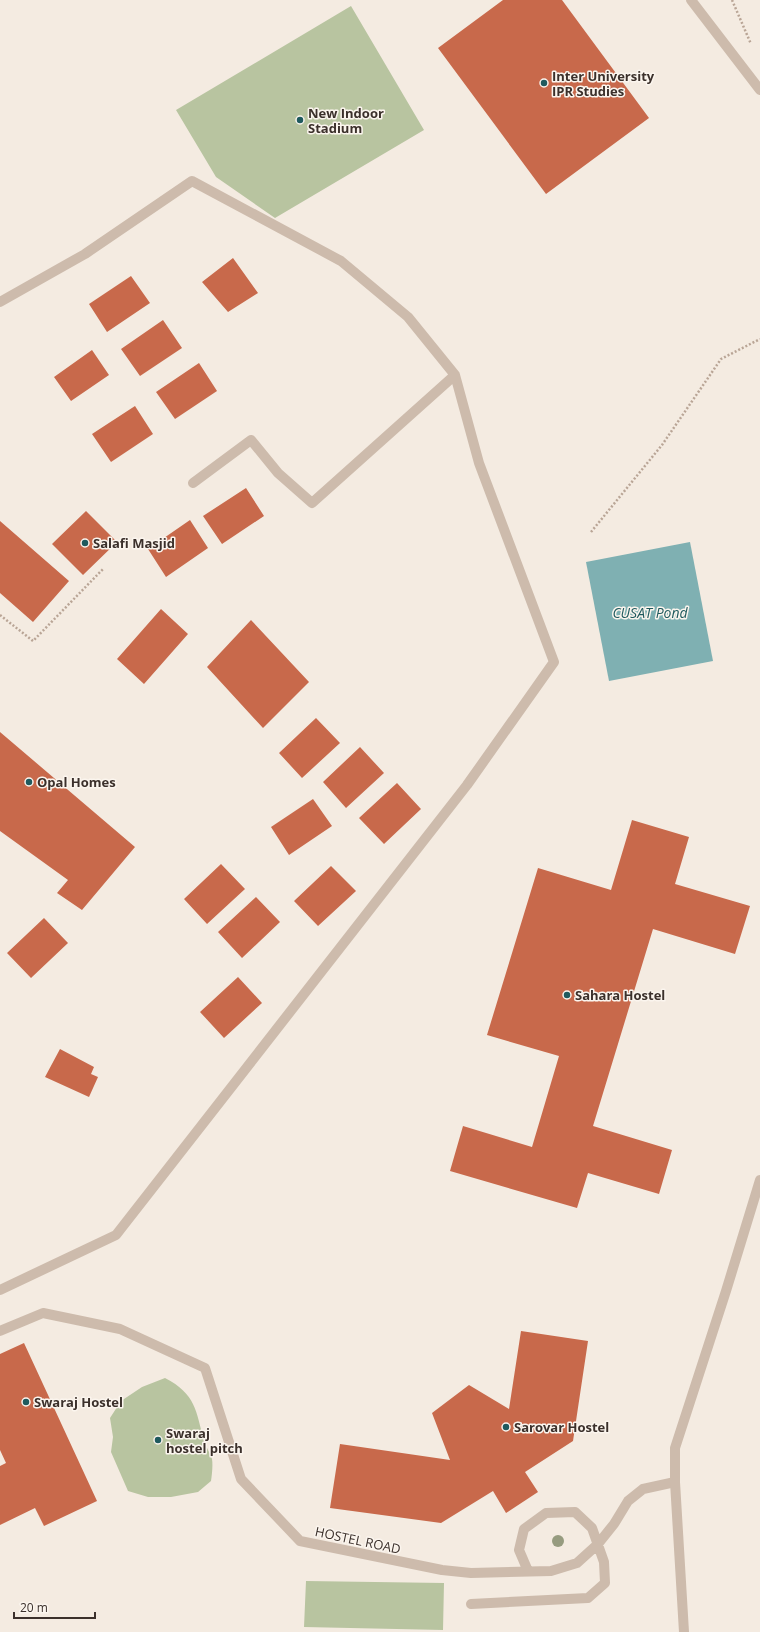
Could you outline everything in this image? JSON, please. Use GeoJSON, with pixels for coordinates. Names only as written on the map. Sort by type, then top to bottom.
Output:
{"type":"FeatureCollection","features":[{"type":"Feature","properties":{"kind":"street"},"geometry":{"type":"LineString","coordinates":[[691,0],[760,90]]}},
{"type":"Feature","properties":{"kind":"street"},"geometry":{"type":"LineString","coordinates":[[0,302],[84,254],[192,181],[341,261],[408,317],[455,375],[479,463],[554,662],[467,785],[116,1235],[0,1290]]}},
{"type":"Feature","properties":{"kind":"street"},"geometry":{"type":"LineString","coordinates":[[194,483],[251,440],[278,473],[312,503],[455,375]]}},
{"type":"Feature","properties":{"kind":"street"},"geometry":{"type":"LineString","coordinates":[[684,1632],[674,1482],[675,1448],[760,1180]]}},
{"type":"Feature","properties":{"kind":"street","name":"HOSTEL ROAD"},"geometry":{"type":"LineString","coordinates":[[0,1331],[43,1313],[120,1329],[205,1368],[241,1480],[300,1541],[442,1570],[471,1573],[551,1571],[577,1563],[598,1544],[614,1524],[628,1501],[643,1489],[674,1482]]}},
{"type":"Feature","properties":{"kind":"street"},"geometry":{"type":"LineString","coordinates":[[471,1604],[588,1598],[605,1583],[604,1562],[592,1528],[575,1512],[546,1513],[524,1529],[519,1550],[528,1571]]}},
{"type":"Feature","properties":{"kind":"path"},"geometry":{"type":"LineString","coordinates":[[732,0],[751,44]]}},
{"type":"Feature","properties":{"kind":"path"},"geometry":{"type":"LineString","coordinates":[[591,532],[662,444],[721,359],[760,339]]}},
{"type":"Feature","properties":{"kind":"path"},"geometry":{"type":"LineString","coordinates":[[0,615],[33,641],[104,568]]}},
{"type":"Feature","properties":{"kind":"green space","name":"New Indoor Stadium"},"geometry":{"type":"Polygon","coordinates":[[[351,6],[424,130],[275,218],[216,177],[176,110],[351,6]]]}},
{"type":"Feature","properties":{"kind":"green space","name":"Swaraj hostel pitch"},"geometry":{"type":"Polygon","coordinates":[[[165,1378],[183,1390],[193,1404],[204,1441],[212,1459],[211,1481],[198,1492],[171,1497],[148,1497],[128,1491],[111,1452],[113,1437],[110,1418],[121,1401],[142,1387],[165,1378]]]}},
{"type":"Feature","properties":{"kind":"green space"},"geometry":{"type":"Polygon","coordinates":[[[306,1581],[444,1583],[443,1630],[304,1627],[306,1581]]]}},
{"type":"Feature","properties":{"kind":"water","name":"CUSAT Pond"},"geometry":{"type":"Polygon","coordinates":[[[690,542],[713,661],[609,681],[586,562],[690,542]]]}},
{"type":"Feature","properties":{"kind":"building","name":"Inter University IPR Studies"},"geometry":{"type":"Polygon","coordinates":[[[503,0],[562,0],[649,118],[546,194],[438,48],[503,0]]]}},
{"type":"Feature","properties":{"kind":"building"},"geometry":{"type":"Polygon","coordinates":[[[233,258],[258,293],[228,312],[202,282],[233,258]]]}},
{"type":"Feature","properties":{"kind":"building"},"geometry":{"type":"Polygon","coordinates":[[[131,276],[150,303],[107,332],[89,304],[131,276]]]}},
{"type":"Feature","properties":{"kind":"building"},"geometry":{"type":"Polygon","coordinates":[[[163,320],[182,348],[140,376],[121,349],[163,320]]]}},
{"type":"Feature","properties":{"kind":"building"},"geometry":{"type":"Polygon","coordinates":[[[92,350],[109,375],[71,401],[54,377],[92,350]]]}},
{"type":"Feature","properties":{"kind":"building"},"geometry":{"type":"Polygon","coordinates":[[[199,363],[217,391],[175,419],[156,392],[199,363]]]}},
{"type":"Feature","properties":{"kind":"building"},"geometry":{"type":"Polygon","coordinates":[[[135,406],[153,434],[111,462],[92,434],[135,406]]]}},
{"type":"Feature","properties":{"kind":"building"},"geometry":{"type":"Polygon","coordinates":[[[246,488],[264,516],[222,544],[203,516],[246,488]]]}},
{"type":"Feature","properties":{"kind":"building","name":"Salafi Masjid"},"geometry":{"type":"Polygon","coordinates":[[[86,511],[117,542],[83,575],[52,544],[86,511]]]}},
{"type":"Feature","properties":{"kind":"building"},"geometry":{"type":"Polygon","coordinates":[[[190,520],[208,548],[166,577],[148,549],[190,520]]]}},
{"type":"Feature","properties":{"kind":"building"},"geometry":{"type":"Polygon","coordinates":[[[0,521],[69,581],[33,622],[0,593],[0,521]]]}},
{"type":"Feature","properties":{"kind":"building"},"geometry":{"type":"Polygon","coordinates":[[[161,609],[188,634],[144,684],[117,659],[161,609]]]}},
{"type":"Feature","properties":{"kind":"building"},"geometry":{"type":"Polygon","coordinates":[[[251,620],[309,682],[263,728],[207,667],[251,620]]]}},
{"type":"Feature","properties":{"kind":"building"},"geometry":{"type":"Polygon","coordinates":[[[316,718],[340,743],[302,778],[279,753],[316,718]]]}},
{"type":"Feature","properties":{"kind":"building","name":"Opal Homes"},"geometry":{"type":"Polygon","coordinates":[[[0,732],[135,847],[82,910],[57,893],[68,880],[0,831],[0,732]]]}},
{"type":"Feature","properties":{"kind":"building"},"geometry":{"type":"Polygon","coordinates":[[[360,747],[384,773],[346,808],[323,782],[360,747]]]}},
{"type":"Feature","properties":{"kind":"building"},"geometry":{"type":"Polygon","coordinates":[[[397,783],[421,809],[384,844],[359,818],[397,783]]]}},
{"type":"Feature","properties":{"kind":"building"},"geometry":{"type":"Polygon","coordinates":[[[313,799],[332,826],[289,855],[271,827],[313,799]]]}},
{"type":"Feature","properties":{"kind":"building","name":"Sahara Hostel"},"geometry":{"type":"Polygon","coordinates":[[[632,820],[689,837],[675,884],[750,906],[735,954],[653,929],[593,1126],[672,1150],[659,1194],[588,1173],[577,1208],[450,1171],[463,1126],[532,1147],[559,1056],[487,1035],[538,868],[611,890],[632,820]]]}},
{"type":"Feature","properties":{"kind":"building"},"geometry":{"type":"Polygon","coordinates":[[[221,864],[245,889],[207,924],[184,899],[221,864]]]}},
{"type":"Feature","properties":{"kind":"building"},"geometry":{"type":"Polygon","coordinates":[[[331,866],[356,891],[318,926],[294,901],[331,866]]]}},
{"type":"Feature","properties":{"kind":"building"},"geometry":{"type":"Polygon","coordinates":[[[256,897],[280,922],[242,958],[218,932],[256,897]]]}},
{"type":"Feature","properties":{"kind":"building"},"geometry":{"type":"Polygon","coordinates":[[[44,918],[68,943],[31,978],[7,953],[44,918]]]}},
{"type":"Feature","properties":{"kind":"building"},"geometry":{"type":"Polygon","coordinates":[[[238,977],[262,1003],[224,1038],[200,1012],[238,977]]]}},
{"type":"Feature","properties":{"kind":"building"},"geometry":{"type":"Polygon","coordinates":[[[60,1049],[94,1067],[91,1074],[98,1077],[89,1097],[45,1077],[60,1049]]]}},
{"type":"Feature","properties":{"kind":"building","name":"Sarovar Hostel"},"geometry":{"type":"Polygon","coordinates":[[[521,1331],[588,1341],[573,1441],[525,1472],[538,1492],[506,1513],[493,1491],[441,1523],[330,1508],[340,1444],[450,1460],[432,1413],[469,1385],[509,1409],[521,1331]]]}},
{"type":"Feature","properties":{"kind":"building","name":"Swaraj Hostel"},"geometry":{"type":"Polygon","coordinates":[[[24,1343],[97,1501],[44,1526],[35,1508],[0,1525],[0,1466],[6,1463],[0,1450],[0,1354],[24,1343]]]}},
{"type":"Feature","properties":{"kind":"place","name":"Inter University IPR Studies"},"geometry":{"type":"Point","coordinates":[544,83]}},
{"type":"Feature","properties":{"kind":"place","name":"New Indoor Stadium"},"geometry":{"type":"Point","coordinates":[300,120]}},
{"type":"Feature","properties":{"kind":"place","name":"Salafi Masjid"},"geometry":{"type":"Point","coordinates":[85,543]}},
{"type":"Feature","properties":{"kind":"place","name":"Opal Homes"},"geometry":{"type":"Point","coordinates":[29,782]}},
{"type":"Feature","properties":{"kind":"place","name":"Sahara Hostel"},"geometry":{"type":"Point","coordinates":[567,995]}},
{"type":"Feature","properties":{"kind":"place","name":"Swaraj Hostel"},"geometry":{"type":"Point","coordinates":[26,1402]}},
{"type":"Feature","properties":{"kind":"place","name":"Sarovar Hostel"},"geometry":{"type":"Point","coordinates":[506,1427]}},
{"type":"Feature","properties":{"kind":"place","name":"Swaraj hostel pitch"},"geometry":{"type":"Point","coordinates":[158,1440]}}]}
